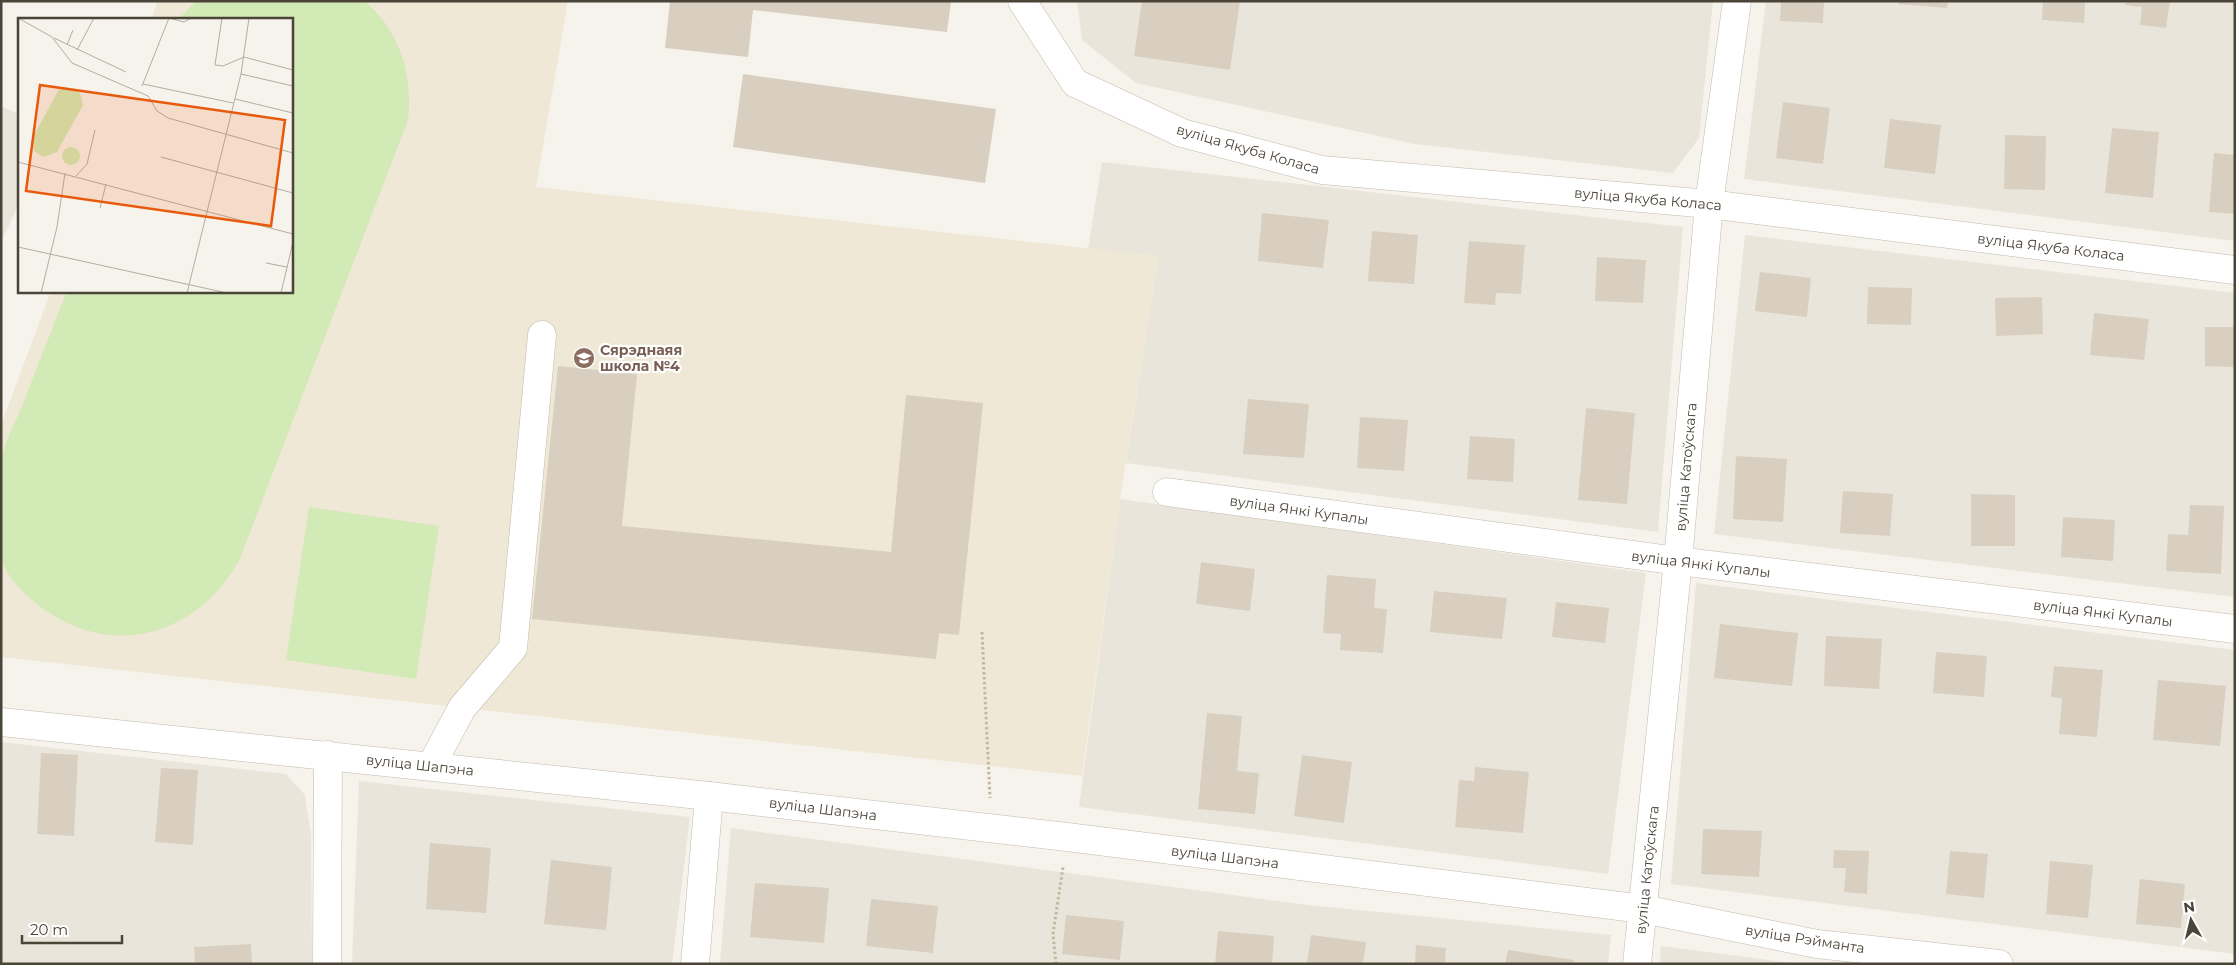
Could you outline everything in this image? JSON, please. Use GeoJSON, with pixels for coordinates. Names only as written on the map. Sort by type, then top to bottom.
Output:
{"type":"FeatureCollection","features":[{"type":"Feature","properties":{"kind":"street","name":"вуліца Якуба Коласа"},"geometry":{"type":"LineString","coordinates":[[1022,1],[1075,83],[1182,133],[1322,170],[1709,204],[2235,270]]}},
{"type":"Feature","properties":{"kind":"street","name":"вуліца Катоўскага"},"geometry":{"type":"LineString","coordinates":[[1638,964],[1678,561],[1709,204],[1737,1]]}},
{"type":"Feature","properties":{"kind":"street"},"geometry":{"type":"LineString","coordinates":[[430,766],[462,708],[513,648],[542,335]]}},
{"type":"Feature","properties":{"kind":"street","name":"вуліца Янкі Купалы"},"geometry":{"type":"LineString","coordinates":[[1167,492],[1678,561],[2235,629]]}},
{"type":"Feature","properties":{"kind":"street","name":"вуліца Шапэна"},"geometry":{"type":"LineString","coordinates":[[1,722],[710,796],[1067,837],[1643,909]]}},
{"type":"Feature","properties":{"kind":"street"},"geometry":{"type":"LineString","coordinates":[[327,964],[328,755]]}},
{"type":"Feature","properties":{"kind":"street"},"geometry":{"type":"LineString","coordinates":[[695,964],[710,796]]}},
{"type":"Feature","properties":{"kind":"street","name":"вуліца Рэйманта"},"geometry":{"type":"LineString","coordinates":[[1643,909],[1816,944],[1999,964]]}},
{"type":"Feature","properties":{"kind":"path"},"geometry":{"type":"LineString","coordinates":[[982,632],[991,811],[988,828]]}},
{"type":"Feature","properties":{"kind":"path"},"geometry":{"type":"LineString","coordinates":[[1056,964],[1053,934],[1067,837]]}},
{"type":"Feature","properties":{"kind":"shaded area","name":"Сярэднаяя школа №4"},"geometry":{"type":"Polygon","coordinates":[[[157,1],[568,1],[536,187],[1158,256],[1120,499],[1082,776],[1,657],[1,425],[51,292],[292,292],[292,18],[152,18],[157,1]]]}},
{"type":"Feature","properties":{"kind":"shaded area"},"geometry":{"type":"Polygon","coordinates":[[[1077,1],[1713,1],[1699,138],[1673,173],[1415,144],[1136,83],[1082,40],[1077,1]]]}},
{"type":"Feature","properties":{"kind":"shaded area"},"geometry":{"type":"Polygon","coordinates":[[[1766,1],[2235,1],[2235,241],[1744,179],[1766,1]]]}},
{"type":"Feature","properties":{"kind":"shaded area"},"geometry":{"type":"Polygon","coordinates":[[[1,106],[18,114],[18,206],[1,242],[1,106]]]}},
{"type":"Feature","properties":{"kind":"shaded area"},"geometry":{"type":"Polygon","coordinates":[[[1102,162],[1683,227],[1658,532],[1126,463],[1158,256],[1088,249],[1102,162]]]}},
{"type":"Feature","properties":{"kind":"shaded area"},"geometry":{"type":"Polygon","coordinates":[[[1745,235],[2235,293],[2235,597],[1714,534],[1745,235]]]}},
{"type":"Feature","properties":{"kind":"shaded area"},"geometry":{"type":"Polygon","coordinates":[[[1120,499],[1646,573],[1608,874],[1079,807],[1120,499]]]}},
{"type":"Feature","properties":{"kind":"shaded area"},"geometry":{"type":"Polygon","coordinates":[[[1696,583],[2235,650],[2235,954],[1671,884],[1696,583]]]}},
{"type":"Feature","properties":{"kind":"shaded area"},"geometry":{"type":"Polygon","coordinates":[[[1,742],[286,774],[305,795],[311,836],[312,964],[1,964],[1,742]]]}},
{"type":"Feature","properties":{"kind":"shaded area"},"geometry":{"type":"Polygon","coordinates":[[[359,781],[690,817],[672,964],[352,964],[359,781]]]}},
{"type":"Feature","properties":{"kind":"shaded area"},"geometry":{"type":"Polygon","coordinates":[[[731,828],[1308,905],[1611,935],[1608,964],[720,964],[731,828]]]}},
{"type":"Feature","properties":{"kind":"shaded area"},"geometry":{"type":"Polygon","coordinates":[[[1661,946],[1799,964],[1660,964],[1661,946]]]}},
{"type":"Feature","properties":{"kind":"green space"},"geometry":{"type":"Polygon","coordinates":[[[196,1],[364,1],[387,26],[401,54],[408,86],[408,120],[239,561],[220,588],[198,608],[174,624],[148,633],[120,636],[92,632],[64,621],[37,604],[20,589],[10,576],[1,556],[2,457],[67,292],[292,292],[292,18],[180,18],[196,1]]]}},
{"type":"Feature","properties":{"kind":"green space"},"geometry":{"type":"Polygon","coordinates":[[[309,507],[439,526],[416,679],[286,660],[309,507]]]}},
{"type":"Feature","properties":{"kind":"building"},"geometry":{"type":"Polygon","coordinates":[[[670,1],[951,1],[947,32],[753,10],[748,57],[665,48],[670,1]]]}},
{"type":"Feature","properties":{"kind":"building"},"geometry":{"type":"Polygon","coordinates":[[[1142,1],[1240,1],[1230,70],[1134,56],[1142,1]]]}},
{"type":"Feature","properties":{"kind":"building"},"geometry":{"type":"Polygon","coordinates":[[[1781,1],[1824,1],[1823,23],[1780,21],[1781,1]]]}},
{"type":"Feature","properties":{"kind":"building"},"geometry":{"type":"Polygon","coordinates":[[[1898,1],[1948,1],[1947,8],[1898,4],[1898,1]]]}},
{"type":"Feature","properties":{"kind":"building"},"geometry":{"type":"Polygon","coordinates":[[[2043,1],[2085,1],[2084,23],[2042,20],[2043,1]]]}},
{"type":"Feature","properties":{"kind":"building"},"geometry":{"type":"Polygon","coordinates":[[[2126,1],[2170,1],[2166,28],[2140,25],[2142,7],[2125,5],[2126,1]]]}},
{"type":"Feature","properties":{"kind":"building"},"geometry":{"type":"Polygon","coordinates":[[[743,74],[996,109],[985,183],[733,147],[743,74]]]}},
{"type":"Feature","properties":{"kind":"building"},"geometry":{"type":"Polygon","coordinates":[[[1783,102],[1830,108],[1823,164],[1776,158],[1783,102]]]}},
{"type":"Feature","properties":{"kind":"building"},"geometry":{"type":"Polygon","coordinates":[[[1890,119],[1941,125],[1935,174],[1884,168],[1890,119]]]}},
{"type":"Feature","properties":{"kind":"building"},"geometry":{"type":"Polygon","coordinates":[[[2112,128],[2159,132],[2153,198],[2105,193],[2112,128]]]}},
{"type":"Feature","properties":{"kind":"building"},"geometry":{"type":"Polygon","coordinates":[[[2005,135],[2046,136],[2045,190],[2004,189],[2005,135]]]}},
{"type":"Feature","properties":{"kind":"building"},"geometry":{"type":"Polygon","coordinates":[[[2214,153],[2235,155],[2235,214],[2209,212],[2214,153]]]}},
{"type":"Feature","properties":{"kind":"building"},"geometry":{"type":"Polygon","coordinates":[[[1262,213],[1329,220],[1323,268],[1258,261],[1262,213]]]}},
{"type":"Feature","properties":{"kind":"building"},"geometry":{"type":"Polygon","coordinates":[[[1372,231],[1418,235],[1414,284],[1368,281],[1372,231]]]}},
{"type":"Feature","properties":{"kind":"building"},"geometry":{"type":"Polygon","coordinates":[[[1469,241],[1525,245],[1521,294],[1496,293],[1495,305],[1464,303],[1469,241]]]}},
{"type":"Feature","properties":{"kind":"building"},"geometry":{"type":"Polygon","coordinates":[[[1597,257],[1646,260],[1643,303],[1595,301],[1597,257]]]}},
{"type":"Feature","properties":{"kind":"building"},"geometry":{"type":"Polygon","coordinates":[[[1760,272],[1811,278],[1807,317],[1755,311],[1760,272]]]}},
{"type":"Feature","properties":{"kind":"building"},"geometry":{"type":"Polygon","coordinates":[[[1868,287],[1912,288],[1911,325],[1867,324],[1868,287]]]}},
{"type":"Feature","properties":{"kind":"building"},"geometry":{"type":"Polygon","coordinates":[[[2042,297],[2043,334],[1996,336],[1995,298],[2042,297]]]}},
{"type":"Feature","properties":{"kind":"building"},"geometry":{"type":"Polygon","coordinates":[[[2094,313],[2149,319],[2144,360],[2090,355],[2094,313]]]}},
{"type":"Feature","properties":{"kind":"building"},"geometry":{"type":"Polygon","coordinates":[[[2205,327],[2235,327],[2235,367],[2205,366],[2205,327]]]}},
{"type":"Feature","properties":{"kind":"building"},"geometry":{"type":"Polygon","coordinates":[[[558,366],[637,374],[622,526],[891,552],[906,395],[983,403],[959,635],[939,633],[936,659],[532,619],[558,366]]]}},
{"type":"Feature","properties":{"kind":"building"},"geometry":{"type":"Polygon","coordinates":[[[1248,399],[1309,404],[1304,458],[1243,454],[1248,399]]]}},
{"type":"Feature","properties":{"kind":"building"},"geometry":{"type":"Polygon","coordinates":[[[1586,408],[1635,413],[1627,504],[1578,500],[1586,408]]]}},
{"type":"Feature","properties":{"kind":"building"},"geometry":{"type":"Polygon","coordinates":[[[1360,417],[1408,420],[1404,471],[1357,468],[1360,417]]]}},
{"type":"Feature","properties":{"kind":"building"},"geometry":{"type":"Polygon","coordinates":[[[1470,436],[1515,439],[1513,482],[1467,479],[1470,436]]]}},
{"type":"Feature","properties":{"kind":"building"},"geometry":{"type":"Polygon","coordinates":[[[1736,456],[1787,459],[1783,522],[1733,519],[1736,456]]]}},
{"type":"Feature","properties":{"kind":"building"},"geometry":{"type":"Polygon","coordinates":[[[1843,491],[1893,494],[1890,536],[1840,533],[1843,491]]]}},
{"type":"Feature","properties":{"kind":"building"},"geometry":{"type":"Polygon","coordinates":[[[1971,494],[2015,495],[2015,546],[1971,546],[1971,494]]]}},
{"type":"Feature","properties":{"kind":"building"},"geometry":{"type":"Polygon","coordinates":[[[2190,505],[2224,506],[2221,574],[2166,571],[2168,534],[2188,535],[2190,505]]]}},
{"type":"Feature","properties":{"kind":"building"},"geometry":{"type":"Polygon","coordinates":[[[2063,517],[2115,520],[2113,561],[2061,557],[2063,517]]]}},
{"type":"Feature","properties":{"kind":"building"},"geometry":{"type":"Polygon","coordinates":[[[1201,562],[1255,569],[1250,611],[1196,604],[1201,562]]]}},
{"type":"Feature","properties":{"kind":"building"},"geometry":{"type":"Polygon","coordinates":[[[1327,575],[1376,579],[1374,608],[1387,609],[1383,653],[1340,650],[1341,634],[1323,633],[1327,575]]]}},
{"type":"Feature","properties":{"kind":"building"},"geometry":{"type":"Polygon","coordinates":[[[1434,591],[1507,598],[1502,639],[1430,632],[1434,591]]]}},
{"type":"Feature","properties":{"kind":"building"},"geometry":{"type":"Polygon","coordinates":[[[1556,602],[1609,608],[1605,643],[1552,637],[1556,602]]]}},
{"type":"Feature","properties":{"kind":"building"},"geometry":{"type":"Polygon","coordinates":[[[1720,624],[1798,633],[1792,686],[1714,678],[1720,624]]]}},
{"type":"Feature","properties":{"kind":"building"},"geometry":{"type":"Polygon","coordinates":[[[1826,636],[1882,639],[1879,689],[1824,686],[1826,636]]]}},
{"type":"Feature","properties":{"kind":"building"},"geometry":{"type":"Polygon","coordinates":[[[1936,652],[1987,656],[1984,697],[1933,693],[1936,652]]]}},
{"type":"Feature","properties":{"kind":"building"},"geometry":{"type":"Polygon","coordinates":[[[2054,666],[2103,670],[2097,737],[2059,734],[2062,698],[2051,697],[2054,666]]]}},
{"type":"Feature","properties":{"kind":"building"},"geometry":{"type":"Polygon","coordinates":[[[2158,680],[2226,686],[2220,746],[2153,740],[2158,680]]]}},
{"type":"Feature","properties":{"kind":"building"},"geometry":{"type":"Polygon","coordinates":[[[1207,713],[1242,716],[1237,771],[1259,773],[1255,814],[1198,809],[1207,713]]]}},
{"type":"Feature","properties":{"kind":"building"},"geometry":{"type":"Polygon","coordinates":[[[41,753],[78,755],[74,836],[37,834],[41,753]]]}},
{"type":"Feature","properties":{"kind":"building"},"geometry":{"type":"Polygon","coordinates":[[[1302,755],[1352,762],[1344,823],[1294,816],[1302,755]]]}},
{"type":"Feature","properties":{"kind":"building"},"geometry":{"type":"Polygon","coordinates":[[[1475,767],[1529,772],[1523,833],[1455,827],[1459,780],[1474,781],[1475,767]]]}},
{"type":"Feature","properties":{"kind":"building"},"geometry":{"type":"Polygon","coordinates":[[[161,768],[198,770],[193,845],[155,842],[161,768]]]}},
{"type":"Feature","properties":{"kind":"building"},"geometry":{"type":"Polygon","coordinates":[[[1703,829],[1762,831],[1759,877],[1701,874],[1703,829]]]}},
{"type":"Feature","properties":{"kind":"building"},"geometry":{"type":"Polygon","coordinates":[[[430,843],[491,848],[486,913],[426,909],[430,843]]]}},
{"type":"Feature","properties":{"kind":"building"},"geometry":{"type":"Polygon","coordinates":[[[1834,850],[1869,851],[1867,894],[1844,892],[1846,868],[1833,868],[1834,850]]]}},
{"type":"Feature","properties":{"kind":"building"},"geometry":{"type":"Polygon","coordinates":[[[1950,851],[1988,854],[1984,898],[1946,894],[1950,851]]]}},
{"type":"Feature","properties":{"kind":"building"},"geometry":{"type":"Polygon","coordinates":[[[551,860],[612,867],[606,930],[544,924],[551,860]]]}},
{"type":"Feature","properties":{"kind":"building"},"geometry":{"type":"Polygon","coordinates":[[[2050,861],[2093,865],[2088,918],[2046,914],[2050,861]]]}},
{"type":"Feature","properties":{"kind":"building"},"geometry":{"type":"Polygon","coordinates":[[[2140,879],[2185,884],[2181,928],[2136,924],[2140,879]]]}},
{"type":"Feature","properties":{"kind":"building"},"geometry":{"type":"Polygon","coordinates":[[[755,883],[829,888],[824,943],[750,937],[755,883]]]}},
{"type":"Feature","properties":{"kind":"building"},"geometry":{"type":"Polygon","coordinates":[[[871,899],[938,906],[933,953],[866,946],[871,899]]]}},
{"type":"Feature","properties":{"kind":"building"},"geometry":{"type":"Polygon","coordinates":[[[1066,915],[1124,921],[1120,960],[1062,954],[1066,915]]]}},
{"type":"Feature","properties":{"kind":"building"},"geometry":{"type":"Polygon","coordinates":[[[1218,931],[1274,936],[1272,964],[1215,964],[1218,931]]]}},
{"type":"Feature","properties":{"kind":"building"},"geometry":{"type":"Polygon","coordinates":[[[1311,935],[1366,942],[1363,964],[1307,964],[1311,935]]]}},
{"type":"Feature","properties":{"kind":"building"},"geometry":{"type":"Polygon","coordinates":[[[251,944],[252,964],[195,964],[194,947],[251,944]]]}},
{"type":"Feature","properties":{"kind":"building"},"geometry":{"type":"Polygon","coordinates":[[[1416,945],[1446,948],[1445,964],[1415,964],[1416,945]]]}},
{"type":"Feature","properties":{"kind":"building"},"geometry":{"type":"Polygon","coordinates":[[[1508,950],[1574,960],[1573,964],[1505,964],[1508,950]]]}},
{"type":"Feature","properties":{"kind":"place","name":"Сярэднаяя школа №4"},"geometry":{"type":"Point","coordinates":[584,358]}}]}
